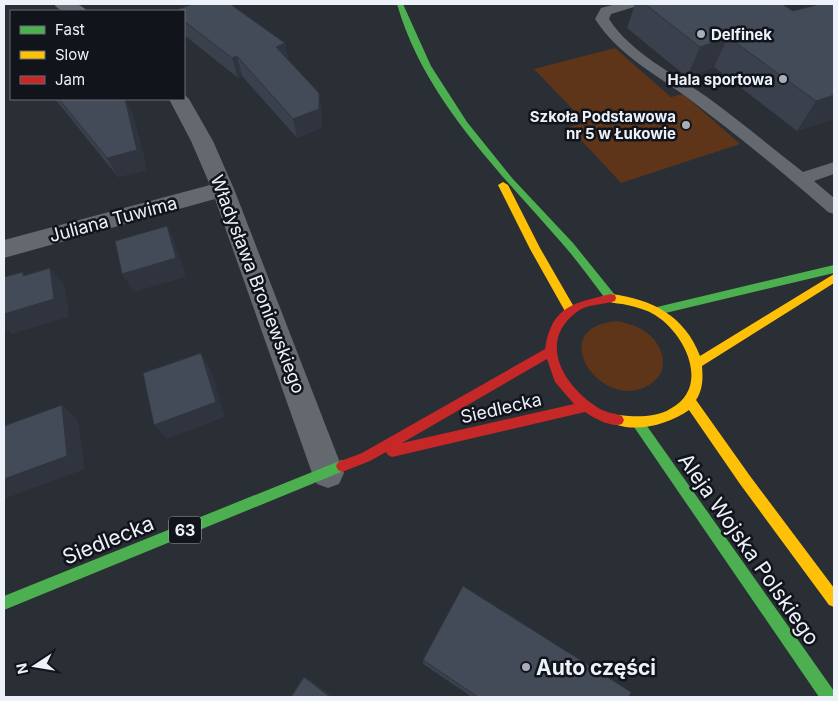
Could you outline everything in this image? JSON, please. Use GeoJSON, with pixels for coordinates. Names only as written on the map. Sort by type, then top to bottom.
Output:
{"type":"FeatureCollection","features":[{"type":"Feature","properties":{"kind":"main road"},"geometry":{"type":"LineString","coordinates":[[400,4],[410,34],[424,63],[444,96],[492,161],[565,240],[611,298]]}},
{"type":"Feature","properties":{"kind":"main road"},"geometry":{"type":"LineString","coordinates":[[492,161],[535,249],[570,310]]}},
{"type":"Feature","properties":{"kind":"main road"},"geometry":{"type":"LineString","coordinates":[[657,311],[834,269]]}},
{"type":"Feature","properties":{"kind":"main road"},"geometry":{"type":"LineString","coordinates":[[698,363],[834,278]]}},
{"type":"Feature","properties":{"kind":"main road"},"geometry":{"type":"LineString","coordinates":[[611,298],[635,302],[657,311],[680,328],[694,350],[698,363],[698,383],[690,401],[668,417],[638,423],[611,419],[584,407],[563,387],[555,375],[549,352],[554,328],[570,310],[596,299],[611,298]]}},
{"type":"Feature","properties":{"kind":"main road","name":"Siedlecka"},"geometry":{"type":"LineString","coordinates":[[4,603],[366,457],[549,352]]}},
{"type":"Feature","properties":{"kind":"main road","name":"Aleja Wojska Polskiego"},"geometry":{"type":"LineString","coordinates":[[690,401],[727,456],[834,600]]}},
{"type":"Feature","properties":{"kind":"main road","name":"Siedlecka"},"geometry":{"type":"LineString","coordinates":[[366,457],[584,407]]}},
{"type":"Feature","properties":{"kind":"main road","name":"Aleja Wojska Polskiego"},"geometry":{"type":"LineString","coordinates":[[638,423],[828,697]]}},
{"type":"Feature","properties":{"kind":"street"},"geometry":{"type":"LineString","coordinates":[[62,4],[76,10]]}},
{"type":"Feature","properties":{"kind":"street","name":"Władysława Broniewskiego"},"geometry":{"type":"LineString","coordinates":[[180,100],[202,141],[223,189],[328,472]]}},
{"type":"Feature","properties":{"kind":"street","name":"Juliana Tuwima"},"geometry":{"type":"LineString","coordinates":[[4,249],[223,189]]}},
{"type":"Feature","properties":{"kind":"lane"},"geometry":{"type":"LineString","coordinates":[[629,4],[606,11],[602,20],[608,31],[665,76],[699,99],[801,179],[834,208]]}},
{"type":"Feature","properties":{"kind":"lane"},"geometry":{"type":"LineString","coordinates":[[801,179],[834,168]]}},
{"type":"Feature","properties":{"kind":"shaded area"},"geometry":{"type":"Polygon","coordinates":[[[615,48],[671,97],[683,94],[740,144],[621,183],[569,127],[585,122],[534,69],[615,48]]]}},
{"type":"Feature","properties":{"kind":"shaded area"},"geometry":{"type":"Polygon","coordinates":[[[617,321],[634,325],[643,330],[650,335],[660,349],[663,365],[661,372],[649,385],[631,391],[614,388],[598,379],[587,366],[582,352],[584,338],[595,327],[617,321]]]}},
{"type":"Feature","properties":{"kind":"building"},"geometry":{"type":"Polygon","coordinates":[[[193,4],[230,4],[285,43],[276,47],[319,93],[319,109],[293,119],[237,56],[232,58],[185,22],[185,10],[176,10],[193,4]]]}},
{"type":"Feature","properties":{"kind":"building"},"geometry":{"type":"Polygon","coordinates":[[[645,4],[782,4],[793,11],[820,4],[834,4],[834,95],[816,101],[728,37],[700,47],[645,4]]]}},
{"type":"Feature","properties":{"kind":"building"},"geometry":{"type":"Polygon","coordinates":[[[60,100],[125,100],[137,150],[107,158],[60,100]]]}},
{"type":"Feature","properties":{"kind":"building"},"geometry":{"type":"Polygon","coordinates":[[[167,226],[176,258],[122,274],[115,241],[167,226]]]}},
{"type":"Feature","properties":{"kind":"building"},"geometry":{"type":"Polygon","coordinates":[[[50,268],[54,299],[4,314],[4,277],[23,272],[23,276],[50,268]]]}},
{"type":"Feature","properties":{"kind":"building"},"geometry":{"type":"Polygon","coordinates":[[[201,353],[216,402],[154,425],[143,373],[201,353]]]}},
{"type":"Feature","properties":{"kind":"building"},"geometry":{"type":"Polygon","coordinates":[[[62,405],[67,456],[4,479],[4,426],[62,405]]]}},
{"type":"Feature","properties":{"kind":"building","name":"Auto części"},"geometry":{"type":"Polygon","coordinates":[[[463,586],[631,692],[629,697],[478,697],[423,660],[463,586]]]}},
{"type":"Feature","properties":{"kind":"building"},"geometry":{"type":"Polygon","coordinates":[[[304,677],[330,697],[291,697],[304,677]]]}},
{"type":"Feature","properties":{"kind":"traffic: fast"},"geometry":{"type":"LineString","coordinates":[[400,4],[427,66],[464,124],[509,180],[570,246],[611,298]]}},
{"type":"Feature","properties":{"kind":"traffic: fast"},"geometry":{"type":"LineString","coordinates":[[657,311],[834,269]]}},
{"type":"Feature","properties":{"kind":"traffic: fast"},"geometry":{"type":"LineString","coordinates":[[638,423],[828,697]]}},
{"type":"Feature","properties":{"kind":"traffic: fast"},"geometry":{"type":"LineString","coordinates":[[4,603],[342,466]]}},
{"type":"Feature","properties":{"kind":"traffic: slow"},"geometry":{"type":"LineString","coordinates":[[503,185],[535,249],[570,310]]}},
{"type":"Feature","properties":{"kind":"traffic: slow"},"geometry":{"type":"LineString","coordinates":[[698,363],[834,278]]}},
{"type":"Feature","properties":{"kind":"traffic: slow"},"geometry":{"type":"LineString","coordinates":[[611,298],[641,304],[668,318],[681,331],[691,346],[698,378],[694,393],[686,406],[672,415],[652,420],[618,420]]}},
{"type":"Feature","properties":{"kind":"traffic: slow"},"geometry":{"type":"LineString","coordinates":[[690,401],[745,480],[834,600]]}},
{"type":"Feature","properties":{"kind":"traffic: jam"},"geometry":{"type":"LineString","coordinates":[[611,298],[574,308],[560,321],[553,335],[551,349],[553,364],[569,392],[582,404],[598,414],[618,420]]}},
{"type":"Feature","properties":{"kind":"traffic: jam"},"geometry":{"type":"LineString","coordinates":[[342,466],[366,457],[549,352]]}},
{"type":"Feature","properties":{"kind":"traffic: jam"},"geometry":{"type":"LineString","coordinates":[[392,451],[584,407]]}},
{"type":"Feature","properties":{"kind":"place","name":"Delfinek"},"geometry":{"type":"Point","coordinates":[701,34]}},
{"type":"Feature","properties":{"kind":"place","name":"Hala sportowa"},"geometry":{"type":"Point","coordinates":[783,79]}},
{"type":"Feature","properties":{"kind":"place","name":"Szkoła Podstawowa nr 5 w Łukowie"},"geometry":{"type":"Point","coordinates":[686,125]}},
{"type":"Feature","properties":{"kind":"place","name":"Auto części"},"geometry":{"type":"Point","coordinates":[526,667]}}]}
